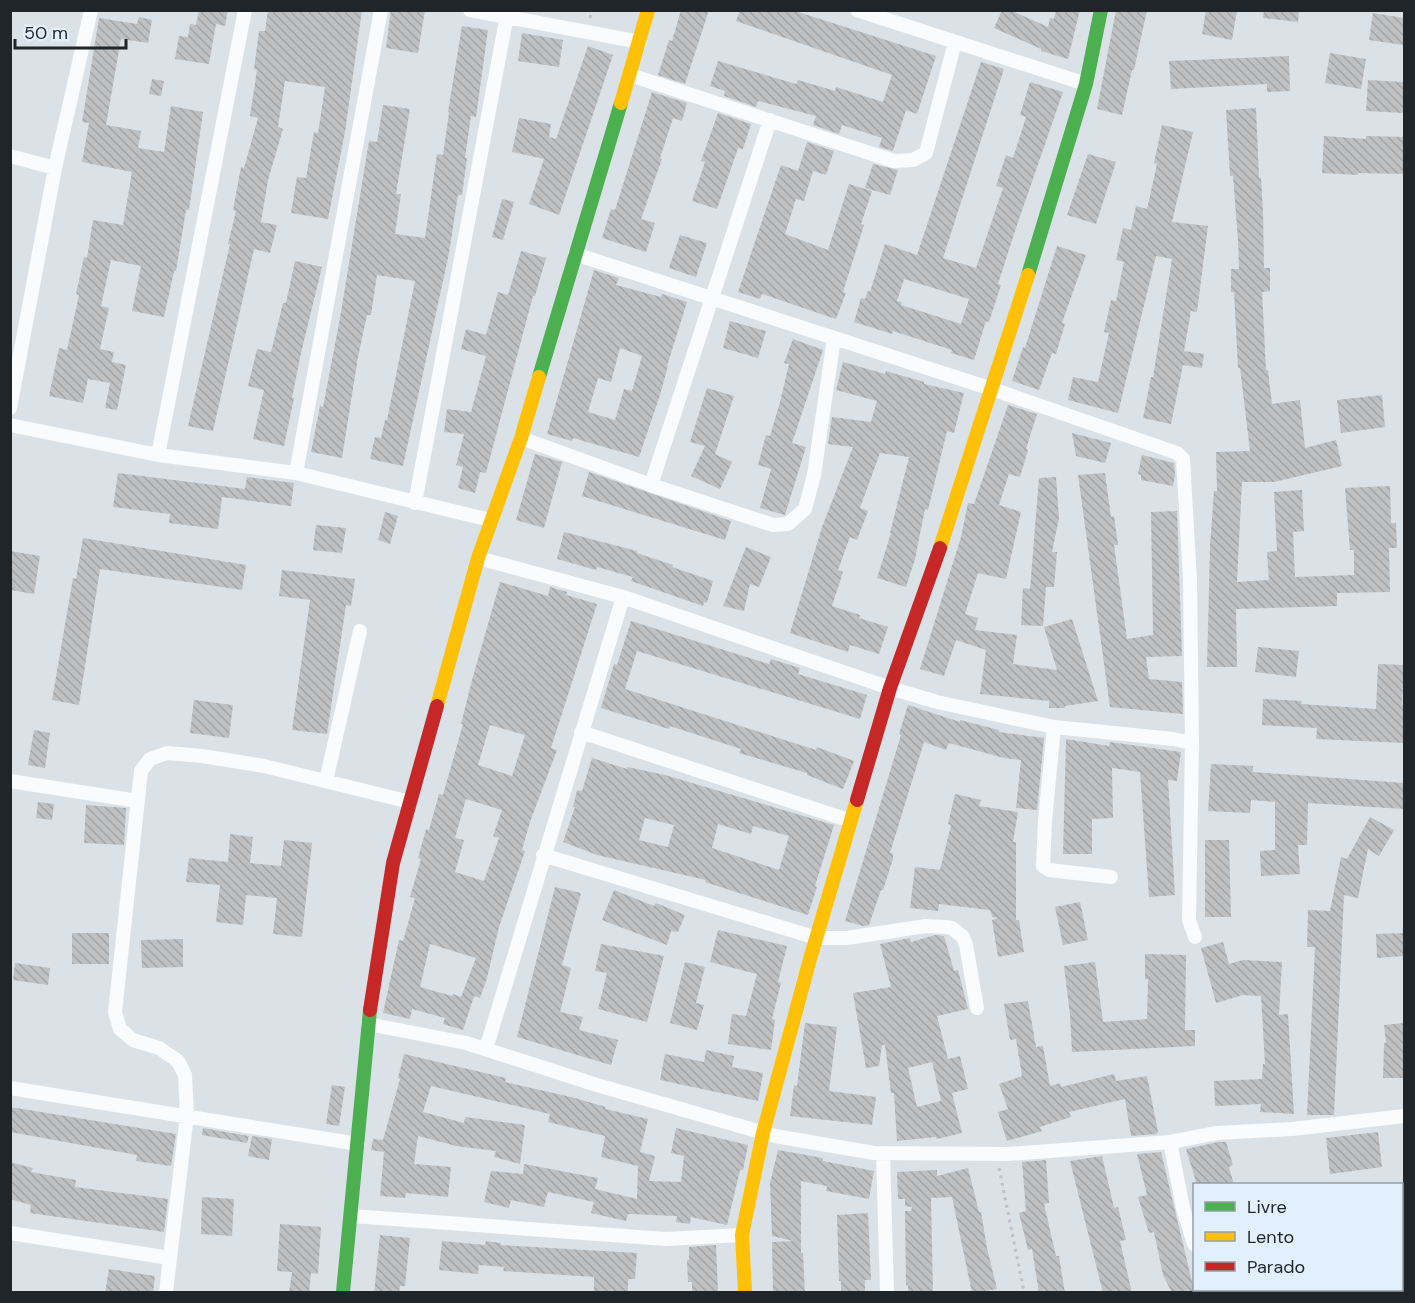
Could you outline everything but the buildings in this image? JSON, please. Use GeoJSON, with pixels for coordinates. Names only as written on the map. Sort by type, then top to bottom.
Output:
{"type":"FeatureCollection","features":[{"type":"Feature","properties":{"kind":"street"},"geometry":{"type":"LineString","coordinates":[[10,408],[55,168],[91,10]]}},
{"type":"Feature","properties":{"kind":"street"},"geometry":{"type":"LineString","coordinates":[[158,455],[245,10]]}},
{"type":"Feature","properties":{"kind":"street"},"geometry":{"type":"LineString","coordinates":[[296,473],[381,10]]}},
{"type":"Feature","properties":{"kind":"street"},"geometry":{"type":"LineString","coordinates":[[470,10],[507,14],[639,42]]}},
{"type":"Feature","properties":{"kind":"street"},"geometry":{"type":"LineString","coordinates":[[343,1293],[352,1216],[368,1024],[393,863],[478,558],[521,438],[648,10]]}},
{"type":"Feature","properties":{"kind":"street"},"geometry":{"type":"LineString","coordinates":[[857,10],[1086,84]]}},
{"type":"Feature","properties":{"kind":"street"},"geometry":{"type":"LineString","coordinates":[[745,1293],[742,1235],[763,1132],[817,938],[891,688],[992,389],[1086,84],[1101,10]]}},
{"type":"Feature","properties":{"kind":"street"},"geometry":{"type":"LineString","coordinates":[[415,503],[507,14]]}},
{"type":"Feature","properties":{"kind":"street"},"geometry":{"type":"LineString","coordinates":[[630,75],[894,161],[913,160],[926,153],[955,42]]}},
{"type":"Feature","properties":{"kind":"street"},"geometry":{"type":"LineString","coordinates":[[651,486],[770,120]]}},
{"type":"Feature","properties":{"kind":"street"},"geometry":{"type":"LineString","coordinates":[[10,156],[55,168]]}},
{"type":"Feature","properties":{"kind":"street"},"geometry":{"type":"LineString","coordinates":[[575,254],[992,389],[1161,446],[1177,453],[1183,459],[1190,580],[1192,743],[1189,920],[1195,937]]}},
{"type":"Feature","properties":{"kind":"street"},"geometry":{"type":"LineString","coordinates":[[521,438],[651,486],[773,525],[788,524],[805,509],[813,475],[834,338]]}},
{"type":"Feature","properties":{"kind":"street"},"geometry":{"type":"LineString","coordinates":[[10,425],[158,455],[296,473],[490,520]]}},
{"type":"Feature","properties":{"kind":"street"},"geometry":{"type":"LineString","coordinates":[[478,558],[623,597],[891,688],[947,704],[1054,727],[1192,743]]}},
{"type":"Feature","properties":{"kind":"street"},"geometry":{"type":"LineString","coordinates":[[486,1049],[623,597]]}},
{"type":"Feature","properties":{"kind":"street"},"geometry":{"type":"LineString","coordinates":[[326,781],[360,631]]}},
{"type":"Feature","properties":{"kind":"street"},"geometry":{"type":"LineString","coordinates":[[1054,727],[1043,850],[1044,866],[1048,870],[1111,877]]}},
{"type":"Feature","properties":{"kind":"street"},"geometry":{"type":"LineString","coordinates":[[581,732],[851,821]]}},
{"type":"Feature","properties":{"kind":"street"},"geometry":{"type":"LineString","coordinates":[[166,1293],[187,1115],[185,1076],[178,1061],[159,1048],[132,1040],[120,1029],[115,1012],[141,771],[150,759],[167,753],[202,756],[264,766],[410,802]]}},
{"type":"Feature","properties":{"kind":"street"},"geometry":{"type":"LineString","coordinates":[[10,781],[138,801]]}},
{"type":"Feature","properties":{"kind":"street"},"geometry":{"type":"LineString","coordinates":[[543,855],[817,938],[847,938],[926,927],[952,928],[963,937],[966,945],[977,1008]]}},
{"type":"Feature","properties":{"kind":"street"},"geometry":{"type":"LineString","coordinates":[[368,1024],[466,1043],[763,1132],[819,1144],[884,1153],[996,1154],[1170,1142],[1218,1132],[1292,1129],[1404,1116]]}},
{"type":"Feature","properties":{"kind":"street"},"geometry":{"type":"LineString","coordinates":[[10,1088],[358,1144]]}},
{"type":"Feature","properties":{"kind":"street"},"geometry":{"type":"LineString","coordinates":[[1170,1142],[1183,1208],[1193,1241]]}},
{"type":"Feature","properties":{"kind":"street"},"geometry":{"type":"LineString","coordinates":[[884,1153],[887,1293]]}},
{"type":"Feature","properties":{"kind":"street"},"geometry":{"type":"LineString","coordinates":[[352,1216],[666,1239],[742,1235]]}},
{"type":"Feature","properties":{"kind":"street"},"geometry":{"type":"LineString","coordinates":[[10,1233],[170,1258]]}},
{"type":"Feature","properties":{"kind":"path"},"geometry":{"type":"LineString","coordinates":[[996,1154],[1024,1293]]}},
{"type":"Feature","properties":{"kind":"traffic: fast"},"geometry":{"type":"LineString","coordinates":[[1028,275],[1086,84],[1101,10]]}},
{"type":"Feature","properties":{"kind":"traffic: fast"},"geometry":{"type":"LineString","coordinates":[[539,377],[621,103]]}},
{"type":"Feature","properties":{"kind":"traffic: fast"},"geometry":{"type":"LineString","coordinates":[[343,1292],[370,1010]]}},
{"type":"Feature","properties":{"kind":"traffic: slow"},"geometry":{"type":"LineString","coordinates":[[621,103],[648,10]]}},
{"type":"Feature","properties":{"kind":"traffic: slow"},"geometry":{"type":"LineString","coordinates":[[940,548],[1028,275]]}},
{"type":"Feature","properties":{"kind":"traffic: slow"},"geometry":{"type":"LineString","coordinates":[[437,706],[478,558],[521,438],[539,377]]}},
{"type":"Feature","properties":{"kind":"traffic: slow"},"geometry":{"type":"LineString","coordinates":[[745,1292],[742,1235],[763,1133],[810,959],[857,800]]}},
{"type":"Feature","properties":{"kind":"traffic: jam"},"geometry":{"type":"LineString","coordinates":[[857,800],[890,688],[940,548]]}},
{"type":"Feature","properties":{"kind":"traffic: jam"},"geometry":{"type":"LineString","coordinates":[[370,1010],[393,863],[437,706]]}}]}
